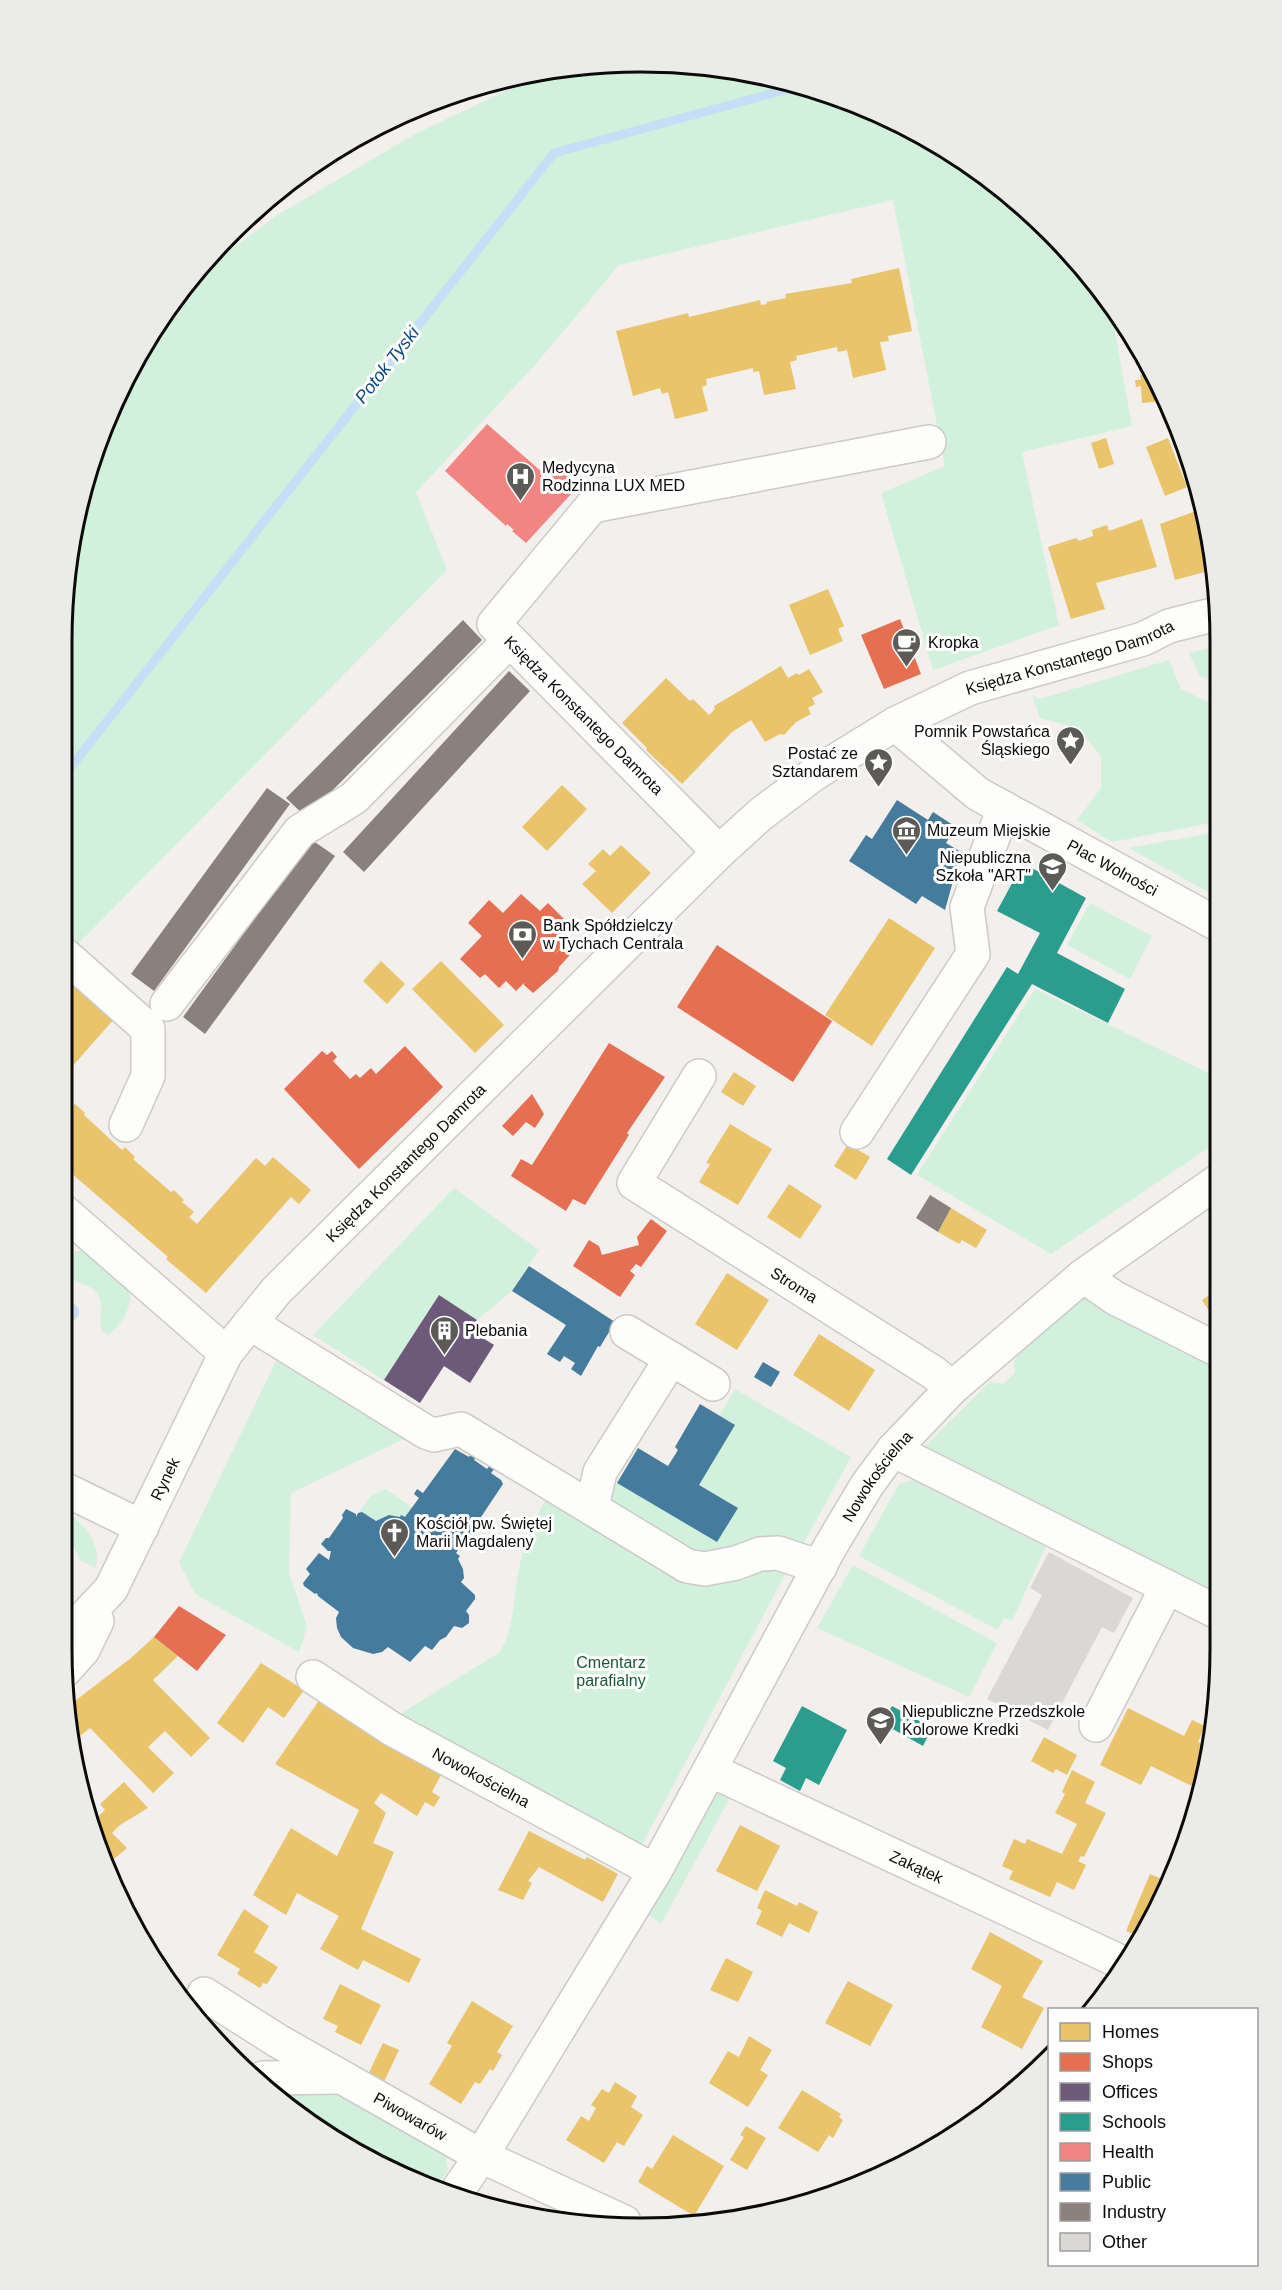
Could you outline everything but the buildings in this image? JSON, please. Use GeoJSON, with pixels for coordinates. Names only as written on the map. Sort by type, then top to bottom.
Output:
{"type":"FeatureCollection","features":[{"type":"Feature","properties":{"kind":"street","name":"Księdza Konstantego Damrota"},"geometry":{"type":"LineString","coordinates":[[719,852],[494,624],[592,506],[929,442]]}},
{"type":"Feature","properties":{"kind":"street","name":"Księdza Konstantego Damrota"},"geometry":{"type":"LineString","coordinates":[[226,1353],[276,1291],[719,852],[761,814],[814,774],[894,724],[970,688],[1143,639],[1169,626],[1209,616]]}},
{"type":"Feature","properties":{"kind":"street"},"geometry":{"type":"LineString","coordinates":[[167,1004],[300,831],[354,798],[510,640]]}},
{"type":"Feature","properties":{"kind":"street","name":"Plac Wolności"},"geometry":{"type":"LineString","coordinates":[[894,724],[978,794],[1210,920]]}},
{"type":"Feature","properties":{"kind":"street"},"geometry":{"type":"LineString","coordinates":[[857,1132],[973,954],[967,907],[1004,808]]}},
{"type":"Feature","properties":{"kind":"street"},"geometry":{"type":"LineString","coordinates":[[72,961],[147,1029],[148,1076],[126,1125]]}},
{"type":"Feature","properties":{"kind":"street","name":"Stroma"},"geometry":{"type":"LineString","coordinates":[[699,1076],[634,1183],[934,1373],[952,1388]]}},
{"type":"Feature","properties":{"kind":"street","name":"Nowokościelna"},"geometry":{"type":"LineString","coordinates":[[459,2188],[655,1871],[820,1567],[867,1485],[893,1449],[952,1388],[1083,1276],[1210,1187]]}},
{"type":"Feature","properties":{"kind":"street"},"geometry":{"type":"LineString","coordinates":[[72,1219],[226,1353]]}},
{"type":"Feature","properties":{"kind":"street"},"geometry":{"type":"LineString","coordinates":[[1083,1276],[1115,1298],[1210,1346]]}},
{"type":"Feature","properties":{"kind":"street"},"geometry":{"type":"LineString","coordinates":[[250,1323],[426,1432],[434,1435],[461,1429],[687,1566],[705,1569],[736,1563],[760,1554],[778,1553],[820,1567]]}},
{"type":"Feature","properties":{"kind":"street"},"geometry":{"type":"LineString","coordinates":[[627,1332],[713,1384]]}},
{"type":"Feature","properties":{"kind":"street","name":"Rynek"},"geometry":{"type":"LineString","coordinates":[[111,1589],[226,1353]]}},
{"type":"Feature","properties":{"kind":"street"},"geometry":{"type":"LineString","coordinates":[[591,1507],[600,1472],[671,1359]]}},
{"type":"Feature","properties":{"kind":"street"},"geometry":{"type":"LineString","coordinates":[[893,1449],[1210,1608]]}},
{"type":"Feature","properties":{"kind":"street"},"geometry":{"type":"LineString","coordinates":[[72,1493],[142,1527]]}},
{"type":"Feature","properties":{"kind":"street"},"geometry":{"type":"LineString","coordinates":[[1096,1725],[1167,1587]]}},
{"type":"Feature","properties":{"kind":"street"},"geometry":{"type":"LineString","coordinates":[[72,1630],[111,1589]]}},
{"type":"Feature","properties":{"kind":"street"},"geometry":{"type":"LineString","coordinates":[[72,1663],[92,1636],[111,1589]]}},
{"type":"Feature","properties":{"kind":"street","name":"Nowokościelna"},"geometry":{"type":"LineString","coordinates":[[313,1677],[392,1729],[655,1871]]}},
{"type":"Feature","properties":{"kind":"street","name":"Zakątek"},"geometry":{"type":"LineString","coordinates":[[710,1770],[1117,1960]]}},
{"type":"Feature","properties":{"kind":"street","name":"Piwowarów"},"geometry":{"type":"LineString","coordinates":[[204,1994],[278,2041],[481,2156],[614,2217]]}},
{"type":"Feature","properties":{"kind":"street"},"geometry":{"type":"LineString","coordinates":[[267,2078],[341,2077]]}},
{"type":"Feature","properties":{"kind":"green space"},"geometry":{"type":"Polygon","coordinates":[[[641,72],[715,77],[788,91],[859,115],[926,148],[987,190],[1043,239],[1069,266],[1114,325],[1132,426],[1022,452],[1059,625],[933,670],[881,493],[945,466],[893,200],[619,265],[535,365],[416,492],[447,570],[72,950],[73,604],[83,530],[91,494],[115,423],[131,389],[168,325],[224,254],[279,214],[417,133],[506,91],[527,84],[567,77],[641,72]]]}},
{"type":"Feature","properties":{"kind":"green space"},"geometry":{"type":"Polygon","coordinates":[[[1210,648],[1210,681],[1200,676],[1189,653],[1210,648]]]}},
{"type":"Feature","properties":{"kind":"green space"},"geometry":{"type":"Polygon","coordinates":[[[1169,660],[1181,689],[1210,703],[1210,823],[1112,842],[1077,820],[1101,788],[1101,756],[1078,728],[1040,718],[1032,695],[1040,699],[1169,660]]]}},
{"type":"Feature","properties":{"kind":"green space"},"geometry":{"type":"Polygon","coordinates":[[[1210,833],[1210,893],[1129,848],[1210,833]]]}},
{"type":"Feature","properties":{"kind":"green space"},"geometry":{"type":"Polygon","coordinates":[[[1090,903],[1152,936],[1130,979],[1067,945],[1090,903]]]}},
{"type":"Feature","properties":{"kind":"green space"},"geometry":{"type":"Polygon","coordinates":[[[1035,989],[1210,1074],[1210,1147],[1051,1254],[917,1175],[1035,989]]]}},
{"type":"Feature","properties":{"kind":"green space"},"geometry":{"type":"Polygon","coordinates":[[[454,1188],[539,1250],[512,1291],[477,1320],[439,1296],[384,1380],[313,1335],[454,1188]]]}},
{"type":"Feature","properties":{"kind":"green space"},"geometry":{"type":"Polygon","coordinates":[[[86,1249],[128,1286],[130,1300],[126,1313],[109,1335],[102,1332],[99,1296],[92,1288],[72,1279],[72,1253],[86,1249]]]}},
{"type":"Feature","properties":{"kind":"green space"},"geometry":{"type":"Polygon","coordinates":[[[1087,1296],[1210,1363],[1210,1599],[923,1455],[926,1445],[990,1382],[1003,1384],[1015,1373],[1014,1362],[1018,1354],[1087,1296]]]}},
{"type":"Feature","properties":{"kind":"green space"},"geometry":{"type":"Polygon","coordinates":[[[276,1361],[406,1438],[291,1493],[289,1573],[307,1627],[299,1652],[195,1594],[179,1562],[276,1361]]]}},
{"type":"Feature","properties":{"kind":"green space"},"geometry":{"type":"Polygon","coordinates":[[[735,1389],[851,1457],[801,1548],[699,1556],[603,1502],[607,1476],[717,1542],[737,1508],[699,1485],[734,1425],[719,1416],[735,1389]]]}},
{"type":"Feature","properties":{"kind":"green space"},"geometry":{"type":"Polygon","coordinates":[[[921,1478],[1048,1542],[1012,1621],[1004,1618],[998,1630],[859,1556],[899,1484],[921,1478]]]}},
{"type":"Feature","properties":{"kind":"green space"},"geometry":{"type":"Polygon","coordinates":[[[385,1489],[412,1507],[393,1535],[362,1512],[358,1513],[371,1496],[385,1489]]]}},
{"type":"Feature","properties":{"kind":"green space","name":"Cmentarz parafialny"},"geometry":{"type":"Polygon","coordinates":[[[548,1495],[659,1571],[686,1579],[765,1567],[788,1569],[639,1850],[392,1719],[500,1652],[511,1622],[524,1549],[534,1522],[548,1495]]]}},
{"type":"Feature","properties":{"kind":"green space"},"geometry":{"type":"Polygon","coordinates":[[[73,1517],[83,1527],[92,1539],[97,1553],[95,1568],[80,1560],[72,1544],[73,1517]]]}},
{"type":"Feature","properties":{"kind":"green space"},"geometry":{"type":"Polygon","coordinates":[[[853,1565],[997,1643],[969,1697],[817,1628],[853,1565]]]}},
{"type":"Feature","properties":{"kind":"green space"},"geometry":{"type":"Polygon","coordinates":[[[721,1792],[732,1794],[661,1924],[647,1913],[710,1794],[721,1792]]]}},
{"type":"Feature","properties":{"kind":"green space"},"geometry":{"type":"Polygon","coordinates":[[[280,2088],[333,2089],[445,2152],[448,2170],[440,2181],[389,2159],[325,2122],[280,2088]]]}},
{"type":"Feature","properties":{"kind":"water"},"geometry":{"type":"Polygon","coordinates":[[[72,1304],[78,1309],[78,1315],[72,1320],[72,1304]]]}},
{"type":"Feature","properties":{"kind":"waterway","name":"Potok Tyski"},"geometry":{"type":"LineString","coordinates":[[72,766],[554,153],[784,90]]}},
{"type":"Feature","properties":{"kind":"place","name":"Medycyna Rodzinna LUX MED"},"geometry":{"type":"Point","coordinates":[521,502]}},
{"type":"Feature","properties":{"kind":"place","name":"Kropka"},"geometry":{"type":"Point","coordinates":[907,668]}},
{"type":"Feature","properties":{"kind":"place","name":"Pomnik Powstańca Śląskiego"},"geometry":{"type":"Point","coordinates":[1071,766]}},
{"type":"Feature","properties":{"kind":"place","name":"Postać ze Sztandarem"},"geometry":{"type":"Point","coordinates":[879,788]}},
{"type":"Feature","properties":{"kind":"place","name":"Muzeum Miejskie"},"geometry":{"type":"Point","coordinates":[906,856]}},
{"type":"Feature","properties":{"kind":"place","name":"Niepubliczna Szkoła \"ART\""},"geometry":{"type":"Point","coordinates":[1052,892]}},
{"type":"Feature","properties":{"kind":"place","name":"Bank Spółdzielczy w Tychach Centrala"},"geometry":{"type":"Point","coordinates":[522,960]}},
{"type":"Feature","properties":{"kind":"place","name":"Plebania"},"geometry":{"type":"Point","coordinates":[444,1356]}},
{"type":"Feature","properties":{"kind":"place","name":"Kościół pw. Świętej Marii Magdaleny"},"geometry":{"type":"Point","coordinates":[395,1558]}},
{"type":"Feature","properties":{"kind":"place","name":"Niepubliczne Przedszkole Kolorowe Kredki"},"geometry":{"type":"Point","coordinates":[881,1746]}}]}
